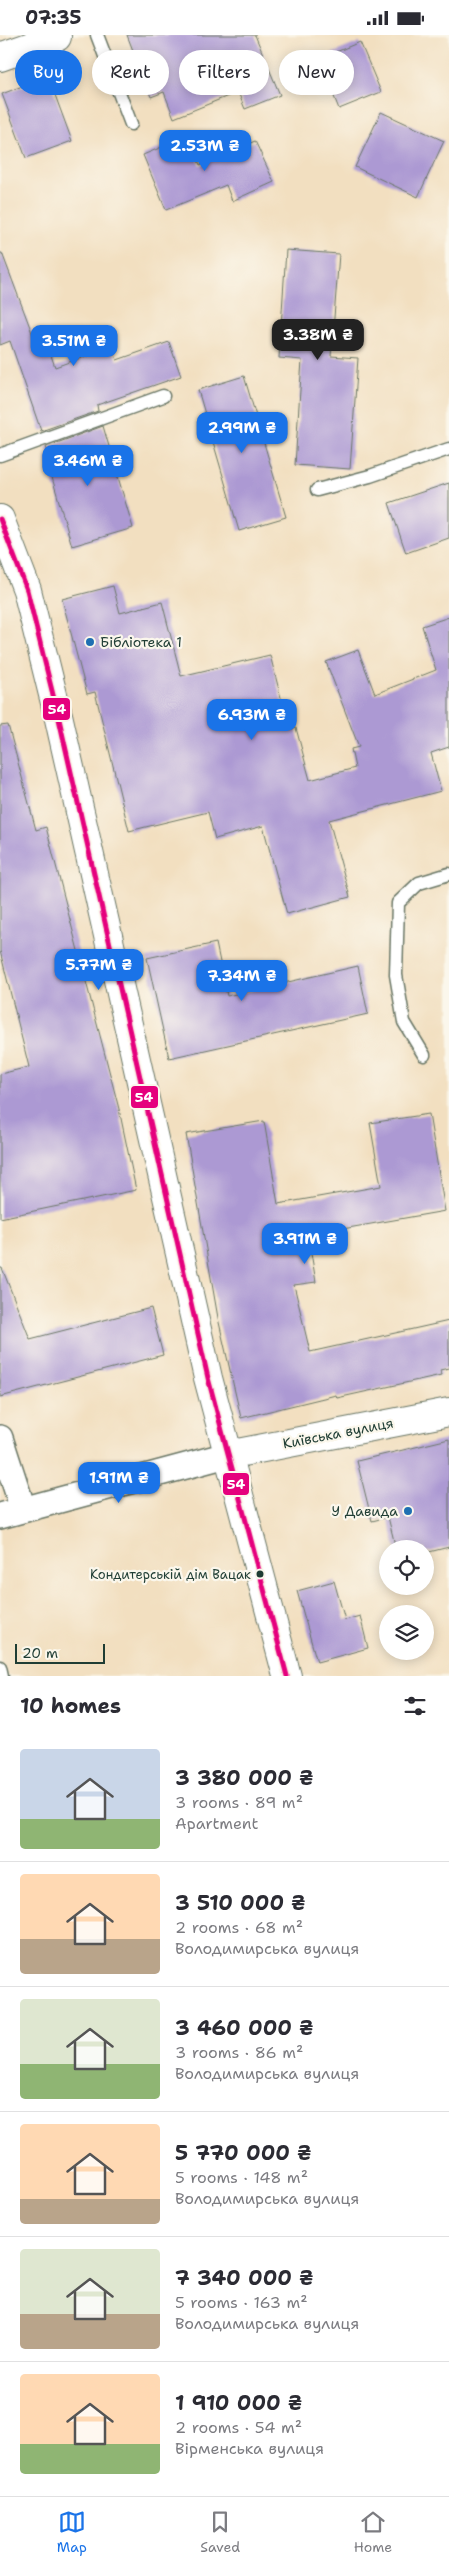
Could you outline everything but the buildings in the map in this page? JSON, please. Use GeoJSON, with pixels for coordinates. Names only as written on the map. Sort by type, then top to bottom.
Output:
{"type":"FeatureCollection","features":[{"type":"Feature","properties":{"kind":"main road"},"geometry":{"type":"LineString","coordinates":[[0,57],[59,36]]}},
{"type":"Feature","properties":{"kind":"main road"},"geometry":{"type":"LineString","coordinates":[[0,519],[27,590],[59,719],[227,1455],[287,1676]]}},
{"type":"Feature","properties":{"kind":"main road","name":"Київська вулиця"},"geometry":{"type":"LineString","coordinates":[[227,1455],[449,1411]]}},
{"type":"Feature","properties":{"kind":"street"},"geometry":{"type":"LineString","coordinates":[[0,1438],[11,1513],[227,1455]]}},
{"type":"Feature","properties":{"kind":"lane"},"geometry":{"type":"LineString","coordinates":[[97,35],[131,124]]}},
{"type":"Feature","properties":{"kind":"lane"},"geometry":{"type":"LineString","coordinates":[[0,455],[164,396]]}},
{"type":"Feature","properties":{"kind":"lane"},"geometry":{"type":"LineString","coordinates":[[317,490],[370,477],[449,449]]}},
{"type":"Feature","properties":{"kind":"lane"},"geometry":{"type":"LineString","coordinates":[[424,1055],[404,1022],[396,975],[398,903],[419,883],[449,874]]}},
{"type":"Feature","properties":{"kind":"lane"},"geometry":{"type":"LineString","coordinates":[[0,1667],[2,1676]]}},
{"type":"Feature","properties":{"kind":"transit line","name":"54"},"geometry":{"type":"LineString","coordinates":[[0,519],[27,590],[59,719],[208,1378],[287,1676]]}},
{"type":"Feature","properties":{"kind":"place","name":"Бібліотека 1"},"geometry":{"type":"Point","coordinates":[90,642]}},
{"type":"Feature","properties":{"kind":"place","name":"У Давида"},"geometry":{"type":"Point","coordinates":[408,1511]}},
{"type":"Feature","properties":{"kind":"place","name":"Кондитерській дім Вацак"},"geometry":{"type":"Point","coordinates":[260,1574]}}]}
